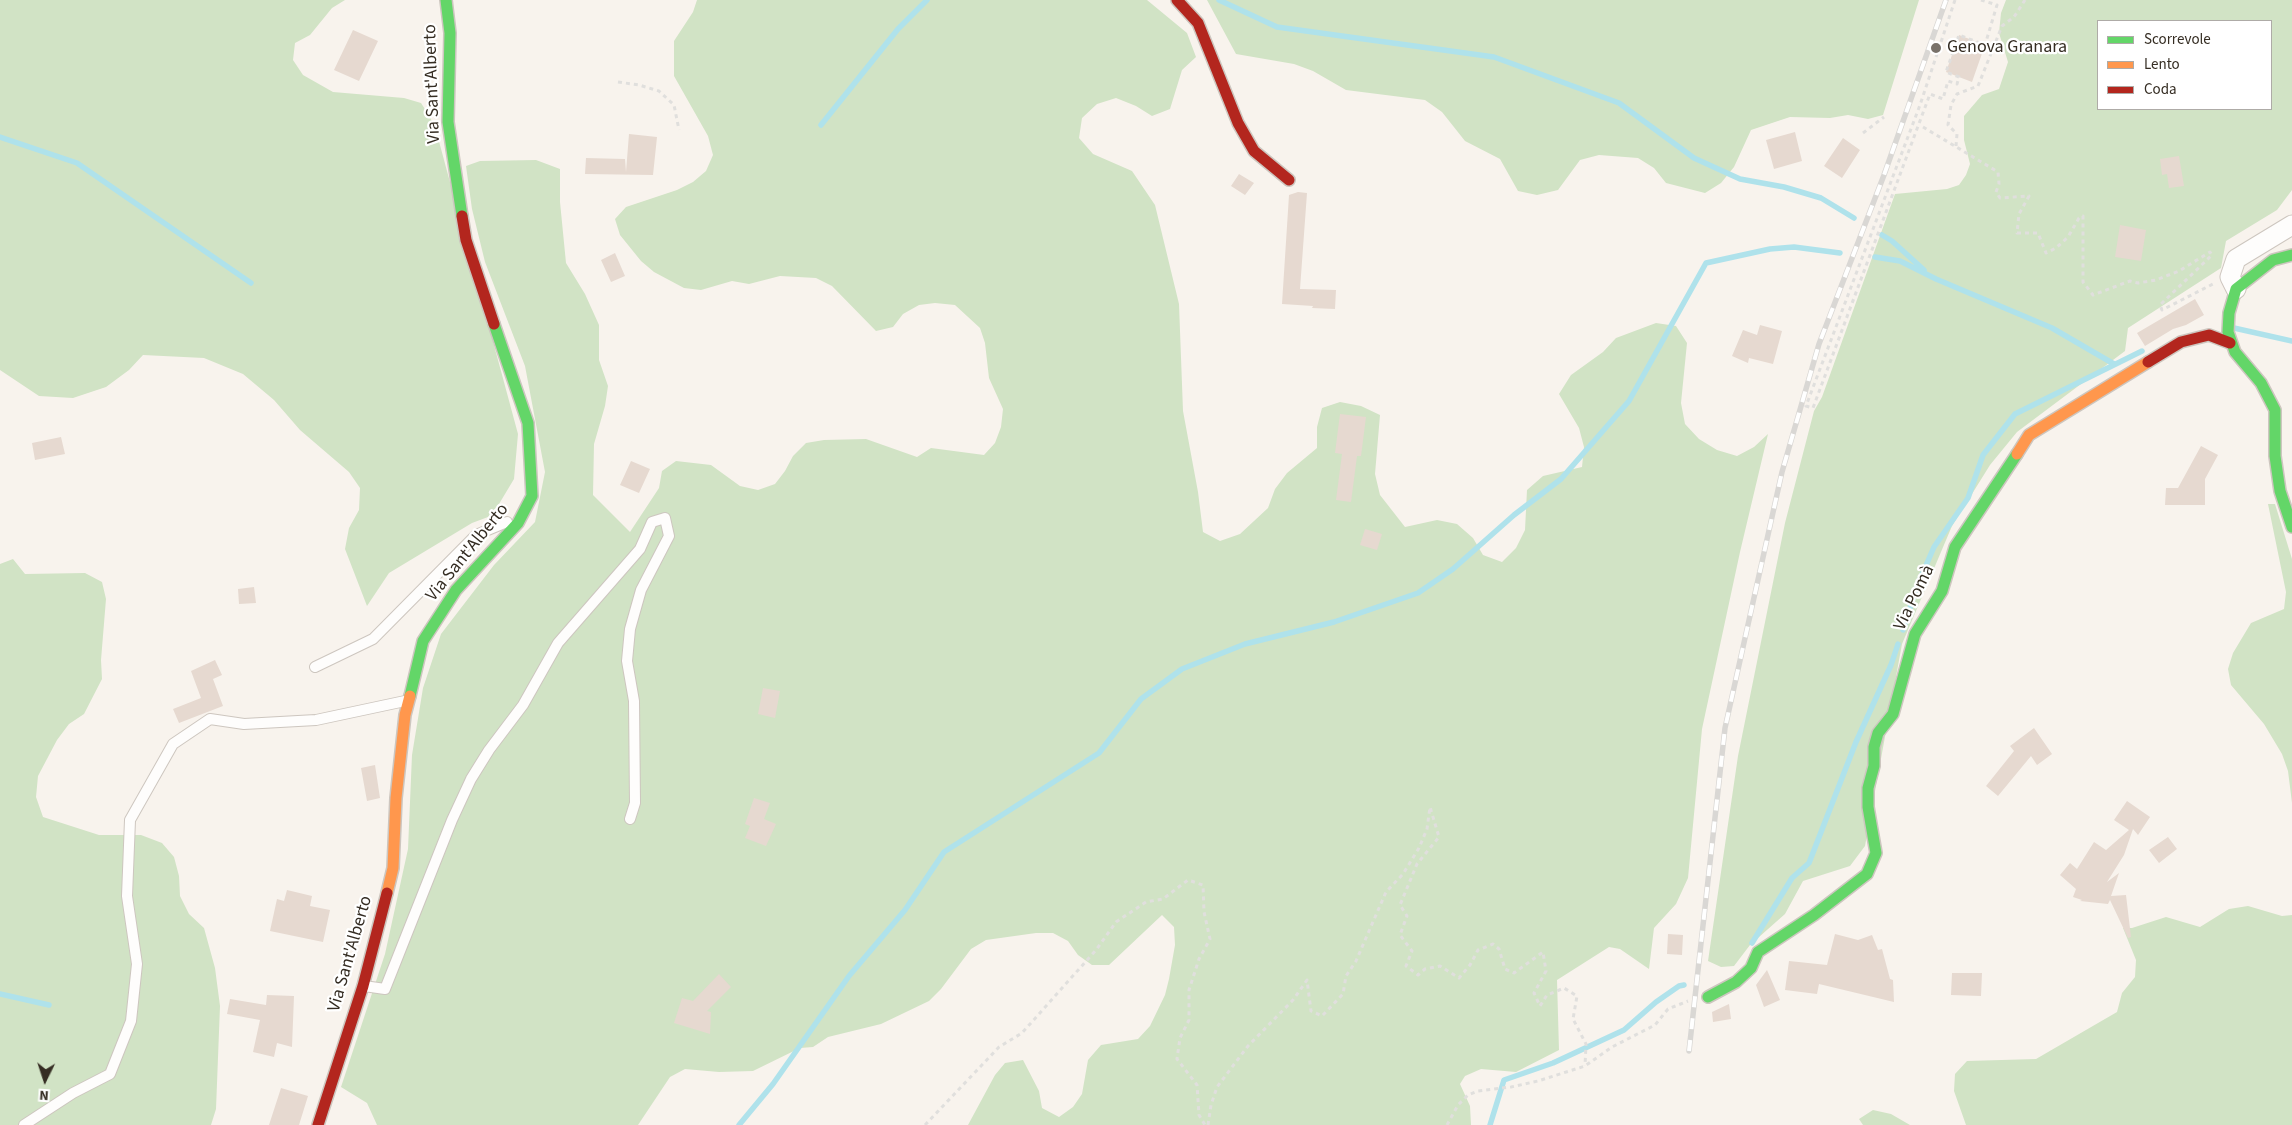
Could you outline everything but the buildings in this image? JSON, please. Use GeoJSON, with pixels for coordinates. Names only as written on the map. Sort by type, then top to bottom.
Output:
{"type":"FeatureCollection","features":[{"type":"Feature","properties":{"kind":"street","name":"Via Sant'Alberto"},"geometry":{"type":"LineString","coordinates":[[318,1125],[363,986],[393,868],[396,798],[405,715],[423,641],[456,590],[518,523],[532,496],[528,423],[466,240],[448,122],[450,33],[446,0]]}},
{"type":"Feature","properties":{"kind":"street"},"geometry":{"type":"LineString","coordinates":[[1176,0],[1184,4],[1198,22],[1238,123],[1254,151],[1289,180]]}},
{"type":"Feature","properties":{"kind":"street"},"geometry":{"type":"LineString","coordinates":[[2292,224],[2236,259],[2228,313],[2229,338],[2261,384],[2275,410],[2275,456],[2280,491],[2292,527]]}},
{"type":"Feature","properties":{"kind":"street"},"geometry":{"type":"LineString","coordinates":[[2233,283],[2247,279],[2273,260],[2292,255]]}},
{"type":"Feature","properties":{"kind":"street","name":"Via Pomà"},"geometry":{"type":"LineString","coordinates":[[1708,996],[1736,982],[1751,968],[1758,952],[1814,915],[1867,874],[1876,853],[1868,807],[1868,788],[1874,766],[1874,747],[1878,733],[1894,714],[1915,634],[1942,591],[1955,547],[2029,435],[2181,342],[2209,335],[2229,338]]}},
{"type":"Feature","properties":{"kind":"lane"},"geometry":{"type":"LineString","coordinates":[[315,667],[373,639],[476,535],[522,516]]}},
{"type":"Feature","properties":{"kind":"lane"},"geometry":{"type":"LineString","coordinates":[[363,986],[384,989],[452,820],[471,779],[489,750],[522,705],[558,643],[640,549],[652,522],[666,518],[669,536],[641,590],[630,629],[627,660],[634,701],[636,803],[630,819]]}},
{"type":"Feature","properties":{"kind":"lane"},"geometry":{"type":"LineString","coordinates":[[24,1125],[73,1093],[110,1074],[131,1021],[137,964],[127,896],[130,820],[173,744],[210,719],[244,724],[316,720],[408,701]]}},
{"type":"Feature","properties":{"kind":"path"},"geometry":{"type":"LineString","coordinates":[[1955,0],[1920,105],[1806,406],[1814,408],[1930,94],[1943,99],[1948,81],[1957,84],[1959,77],[1946,72],[1959,35],[1986,45],[1997,5],[1981,0]]}},
{"type":"Feature","properties":{"kind":"path"},"geometry":{"type":"LineString","coordinates":[[1956,146],[1957,134],[1948,125],[1951,105],[1957,94],[1978,86],[1990,50],[2002,26],[2014,17],[2025,0]]}},
{"type":"Feature","properties":{"kind":"path"},"geometry":{"type":"LineString","coordinates":[[1987,41],[1990,50]]}},
{"type":"Feature","properties":{"kind":"path"},"geometry":{"type":"LineString","coordinates":[[618,82],[659,91],[674,105],[679,130]]}},
{"type":"Feature","properties":{"kind":"path"},"geometry":{"type":"LineString","coordinates":[[1864,133],[1884,117]]}},
{"type":"Feature","properties":{"kind":"path"},"geometry":{"type":"LineString","coordinates":[[1923,127],[1998,172],[1999,184],[1996,192],[2000,198],[2029,196],[2019,214],[2017,233],[2038,233],[2046,253],[2056,248],[2068,237],[2079,218],[2083,216],[2083,282],[2093,295],[2130,281],[2138,283],[2156,280],[2179,271],[2210,252],[2212,256],[2160,305],[2162,310],[2197,291],[2233,283]]}},
{"type":"Feature","properties":{"kind":"path"},"geometry":{"type":"LineString","coordinates":[[1206,1125],[1217,1087],[1248,1046],[1293,1000],[1307,980],[1311,1011],[1322,1016],[1343,994],[1346,976],[1367,937],[1386,892],[1403,874],[1419,848],[1427,829],[1430,807],[1439,837],[1417,864],[1400,905],[1407,916],[1400,935],[1412,950],[1406,966],[1418,975],[1425,969],[1440,966],[1459,978],[1470,966],[1478,950],[1493,944],[1498,949],[1505,969],[1514,973],[1543,952],[1546,971],[1534,993],[1540,1006],[1547,995],[1564,988],[1577,996],[1573,1019],[1586,1044],[1585,1066]]}},
{"type":"Feature","properties":{"kind":"path"},"geometry":{"type":"LineString","coordinates":[[926,1125],[999,1047],[1022,1033],[1096,950],[1116,922],[1146,902],[1163,900],[1188,880],[1203,885],[1204,912],[1210,939],[1199,959],[1189,990],[1190,1020],[1180,1038],[1177,1059],[1197,1085],[1199,1115],[1206,1125]]}},
{"type":"Feature","properties":{"kind":"path"},"geometry":{"type":"LineString","coordinates":[[1447,1125],[1458,1105],[1478,1091],[1511,1088],[1585,1066],[1612,1048],[1655,1024],[1674,1006],[1708,996]]}},
{"type":"Feature","properties":{"kind":"green space"},"geometry":{"type":"Polygon","coordinates":[[[0,0],[345,0],[332,8],[310,35],[295,43],[293,60],[303,75],[333,92],[404,98],[421,103],[430,117],[437,134],[518,434],[514,479],[499,504],[488,517],[472,523],[389,573],[367,606],[345,549],[349,528],[359,510],[360,488],[349,472],[300,430],[274,400],[243,374],[204,358],[143,355],[129,370],[106,387],[73,398],[39,396],[0,370],[0,0]]]}},
{"type":"Feature","properties":{"kind":"green space"},"geometry":{"type":"Polygon","coordinates":[[[697,0],[1147,0],[1187,33],[1196,57],[1182,70],[1170,109],[1152,116],[1136,106],[1116,98],[1097,104],[1082,118],[1079,138],[1093,154],[1132,171],[1155,205],[1179,304],[1183,411],[1198,492],[1203,532],[1220,541],[1240,534],[1268,508],[1275,489],[1287,473],[1317,448],[1317,427],[1322,408],[1340,402],[1361,406],[1380,415],[1375,474],[1380,495],[1405,527],[1437,520],[1457,524],[1473,538],[1483,555],[1502,562],[1516,548],[1525,530],[1527,490],[1543,476],[1582,467],[1584,447],[1579,428],[1559,394],[1571,375],[1603,352],[1616,338],[1656,323],[1676,326],[1687,343],[1681,403],[1685,424],[1699,439],[1717,450],[1737,456],[1754,447],[1768,434],[1740,552],[1702,729],[1688,878],[1676,904],[1654,928],[1649,969],[1620,949],[1609,947],[1557,980],[1559,1050],[1516,1072],[1481,1069],[1465,1076],[1460,1084],[1470,1106],[1471,1125],[968,1125],[995,1075],[1005,1063],[1023,1060],[1039,1091],[1042,1108],[1059,1117],[1073,1107],[1082,1094],[1088,1060],[1101,1045],[1138,1039],[1150,1026],[1165,995],[1169,979],[1175,945],[1174,927],[1162,915],[1109,965],[1092,965],[1078,955],[1068,941],[1053,933],[1036,933],[986,940],[971,949],[941,989],[929,1001],[881,1024],[828,1037],[813,1047],[800,1048],[753,1071],[719,1072],[685,1069],[670,1077],[638,1125],[377,1125],[367,1103],[341,1087],[385,954],[408,849],[412,755],[423,688],[441,634],[494,565],[535,522],[545,472],[525,366],[485,262],[472,209],[466,166],[480,161],[536,160],[560,169],[560,202],[566,263],[585,294],[599,325],[599,360],[608,386],[605,406],[594,444],[593,495],[630,532],[659,488],[662,471],[676,461],[711,465],[740,486],[758,490],[775,484],[793,456],[806,443],[824,440],[866,439],[917,457],[931,448],[984,455],[995,443],[1001,427],[1003,409],[989,378],[985,343],[980,328],[955,305],[935,303],[919,305],[903,314],[893,327],[876,331],[832,286],[816,278],[780,276],[749,284],[732,281],[701,290],[684,288],[654,272],[641,261],[620,235],[615,219],[626,207],[677,190],[693,182],[706,171],[713,155],[708,136],[674,76],[674,41],[693,12],[697,0]]]}},
{"type":"Feature","properties":{"kind":"green space"},"geometry":{"type":"Polygon","coordinates":[[[1207,0],[1919,0],[1883,115],[1868,119],[1848,115],[1830,118],[1790,117],[1751,130],[1734,167],[1721,183],[1705,193],[1666,183],[1654,168],[1638,158],[1599,155],[1580,160],[1558,190],[1537,195],[1518,191],[1500,159],[1465,141],[1442,112],[1425,100],[1346,90],[1313,71],[1294,64],[1236,54],[1207,0]]]}},
{"type":"Feature","properties":{"kind":"green space"},"geometry":{"type":"Polygon","coordinates":[[[2006,0],[2292,0],[2292,190],[2277,210],[2226,241],[2221,268],[2128,328],[2125,351],[2017,432],[1990,465],[1952,526],[1902,644],[1865,846],[1850,866],[1803,881],[1785,914],[1750,945],[1734,966],[1721,967],[1708,961],[1738,756],[1785,523],[1814,411],[1822,397],[1895,194],[1947,189],[1959,185],[1966,175],[1970,164],[1964,140],[1964,116],[1982,95],[1999,89],[2008,62],[1999,33],[2001,13],[2006,0]]]}},
{"type":"Feature","properties":{"kind":"green space"},"geometry":{"type":"Polygon","coordinates":[[[2268,504],[2275,504],[2292,559],[2292,803],[2288,771],[2282,754],[2264,724],[2231,685],[2228,669],[2233,653],[2251,623],[2284,609],[2286,592],[2268,504]]]}},
{"type":"Feature","properties":{"kind":"green space"},"geometry":{"type":"Polygon","coordinates":[[[13,559],[25,574],[85,573],[102,582],[106,599],[101,660],[102,679],[84,714],[69,724],[57,740],[38,776],[36,797],[43,817],[99,835],[141,835],[162,843],[174,857],[179,876],[180,896],[189,914],[204,928],[215,968],[220,1006],[216,1109],[211,1125],[0,1125],[0,564],[13,559]]]}},
{"type":"Feature","properties":{"kind":"green space"},"geometry":{"type":"Polygon","coordinates":[[[2248,906],[2282,916],[2292,915],[2292,1125],[1966,1125],[1954,1091],[1955,1074],[1967,1061],[2036,1059],[2117,1012],[2122,993],[2135,977],[2136,960],[2123,928],[2132,928],[2166,917],[2200,927],[2229,909],[2248,906]]]}},
{"type":"Feature","properties":{"kind":"green space"},"geometry":{"type":"Polygon","coordinates":[[[1873,1110],[1891,1114],[1910,1125],[1863,1125],[1859,1119],[1873,1110]]]}},
{"type":"Feature","properties":{"kind":"waterway"},"geometry":{"type":"LineString","coordinates":[[821,125],[898,29],[927,0]]}},
{"type":"Feature","properties":{"kind":"waterway"},"geometry":{"type":"LineString","coordinates":[[1219,0],[1277,27],[1494,57],[1619,103],[1694,158],[1740,179],[1784,187],[1821,198],[1854,218]]}},
{"type":"Feature","properties":{"kind":"waterway"},"geometry":{"type":"LineString","coordinates":[[0,137],[77,163],[251,283]]}},
{"type":"Feature","properties":{"kind":"waterway"},"geometry":{"type":"LineString","coordinates":[[1882,235],[1892,241],[1924,270]]}},
{"type":"Feature","properties":{"kind":"waterway"},"geometry":{"type":"LineString","coordinates":[[739,1125],[773,1084],[849,976],[905,910],[944,852],[1099,753],[1141,699],[1182,669],[1245,644],[1334,622],[1418,593],[1453,569],[1514,515],[1561,479],[1629,401],[1706,263],[1770,249],[1794,247],[1840,253]]}},
{"type":"Feature","properties":{"kind":"waterway"},"geometry":{"type":"LineString","coordinates":[[1875,257],[1900,261],[1936,279],[2052,328],[2114,364]]}},
{"type":"Feature","properties":{"kind":"waterway"},"geometry":{"type":"LineString","coordinates":[[2234,328],[2292,341]]}},
{"type":"Feature","properties":{"kind":"waterway"},"geometry":{"type":"LineString","coordinates":[[1903,630],[1917,586],[1934,547],[1968,498],[1983,455],[2015,414],[2142,351]]}},
{"type":"Feature","properties":{"kind":"waterway"},"geometry":{"type":"LineString","coordinates":[[1752,943],[1792,878],[1809,863],[1856,742],[1891,665],[1898,644]]}},
{"type":"Feature","properties":{"kind":"waterway"},"geometry":{"type":"LineString","coordinates":[[1490,1125],[1504,1080],[1553,1063],[1624,1030],[1656,1002],[1679,986],[1684,985]]}},
{"type":"Feature","properties":{"kind":"waterway"},"geometry":{"type":"LineString","coordinates":[[0,994],[49,1005]]}},
{"type":"Feature","properties":{"kind":"railway"},"geometry":{"type":"LineString","coordinates":[[1689,1051],[1725,728],[1782,472],[1819,344],[1884,175],[1946,0]]}},
{"type":"Feature","properties":{"kind":"traffic: fast"},"geometry":{"type":"LineString","coordinates":[[446,0],[450,33],[448,122],[462,216]]}},
{"type":"Feature","properties":{"kind":"traffic: fast"},"geometry":{"type":"LineString","coordinates":[[2292,255],[2273,260],[2236,289],[2229,313],[2228,332],[2235,352],[2261,383],[2275,410],[2275,456],[2280,491],[2292,527]]}},
{"type":"Feature","properties":{"kind":"traffic: fast"},"geometry":{"type":"LineString","coordinates":[[410,696],[423,641],[456,590],[518,523],[532,496],[528,423],[494,324]]}},
{"type":"Feature","properties":{"kind":"traffic: fast"},"geometry":{"type":"LineString","coordinates":[[1708,997],[1736,982],[1751,968],[1758,952],[1814,915],[1867,874],[1876,853],[1868,807],[1868,788],[1874,766],[1874,747],[1878,733],[1893,714],[1915,634],[1942,591],[1955,547],[2017,454]]}},
{"type":"Feature","properties":{"kind":"traffic: slow"},"geometry":{"type":"LineString","coordinates":[[2017,454],[2029,435],[2148,362]]}},
{"type":"Feature","properties":{"kind":"traffic: slow"},"geometry":{"type":"LineString","coordinates":[[387,893],[393,868],[396,798],[405,715],[410,696]]}},
{"type":"Feature","properties":{"kind":"traffic: jam"},"geometry":{"type":"LineString","coordinates":[[1177,0],[1198,23],[1238,123],[1254,151],[1289,180]]}},
{"type":"Feature","properties":{"kind":"traffic: jam"},"geometry":{"type":"LineString","coordinates":[[462,216],[466,240],[494,324]]}},
{"type":"Feature","properties":{"kind":"traffic: jam"},"geometry":{"type":"LineString","coordinates":[[2148,362],[2181,342],[2209,335],[2230,343]]}},
{"type":"Feature","properties":{"kind":"traffic: jam"},"geometry":{"type":"LineString","coordinates":[[318,1125],[363,986],[387,893]]}},
{"type":"Feature","properties":{"kind":"place","name":"Genova Granara"},"geometry":{"type":"Point","coordinates":[1936,48]}}]}
